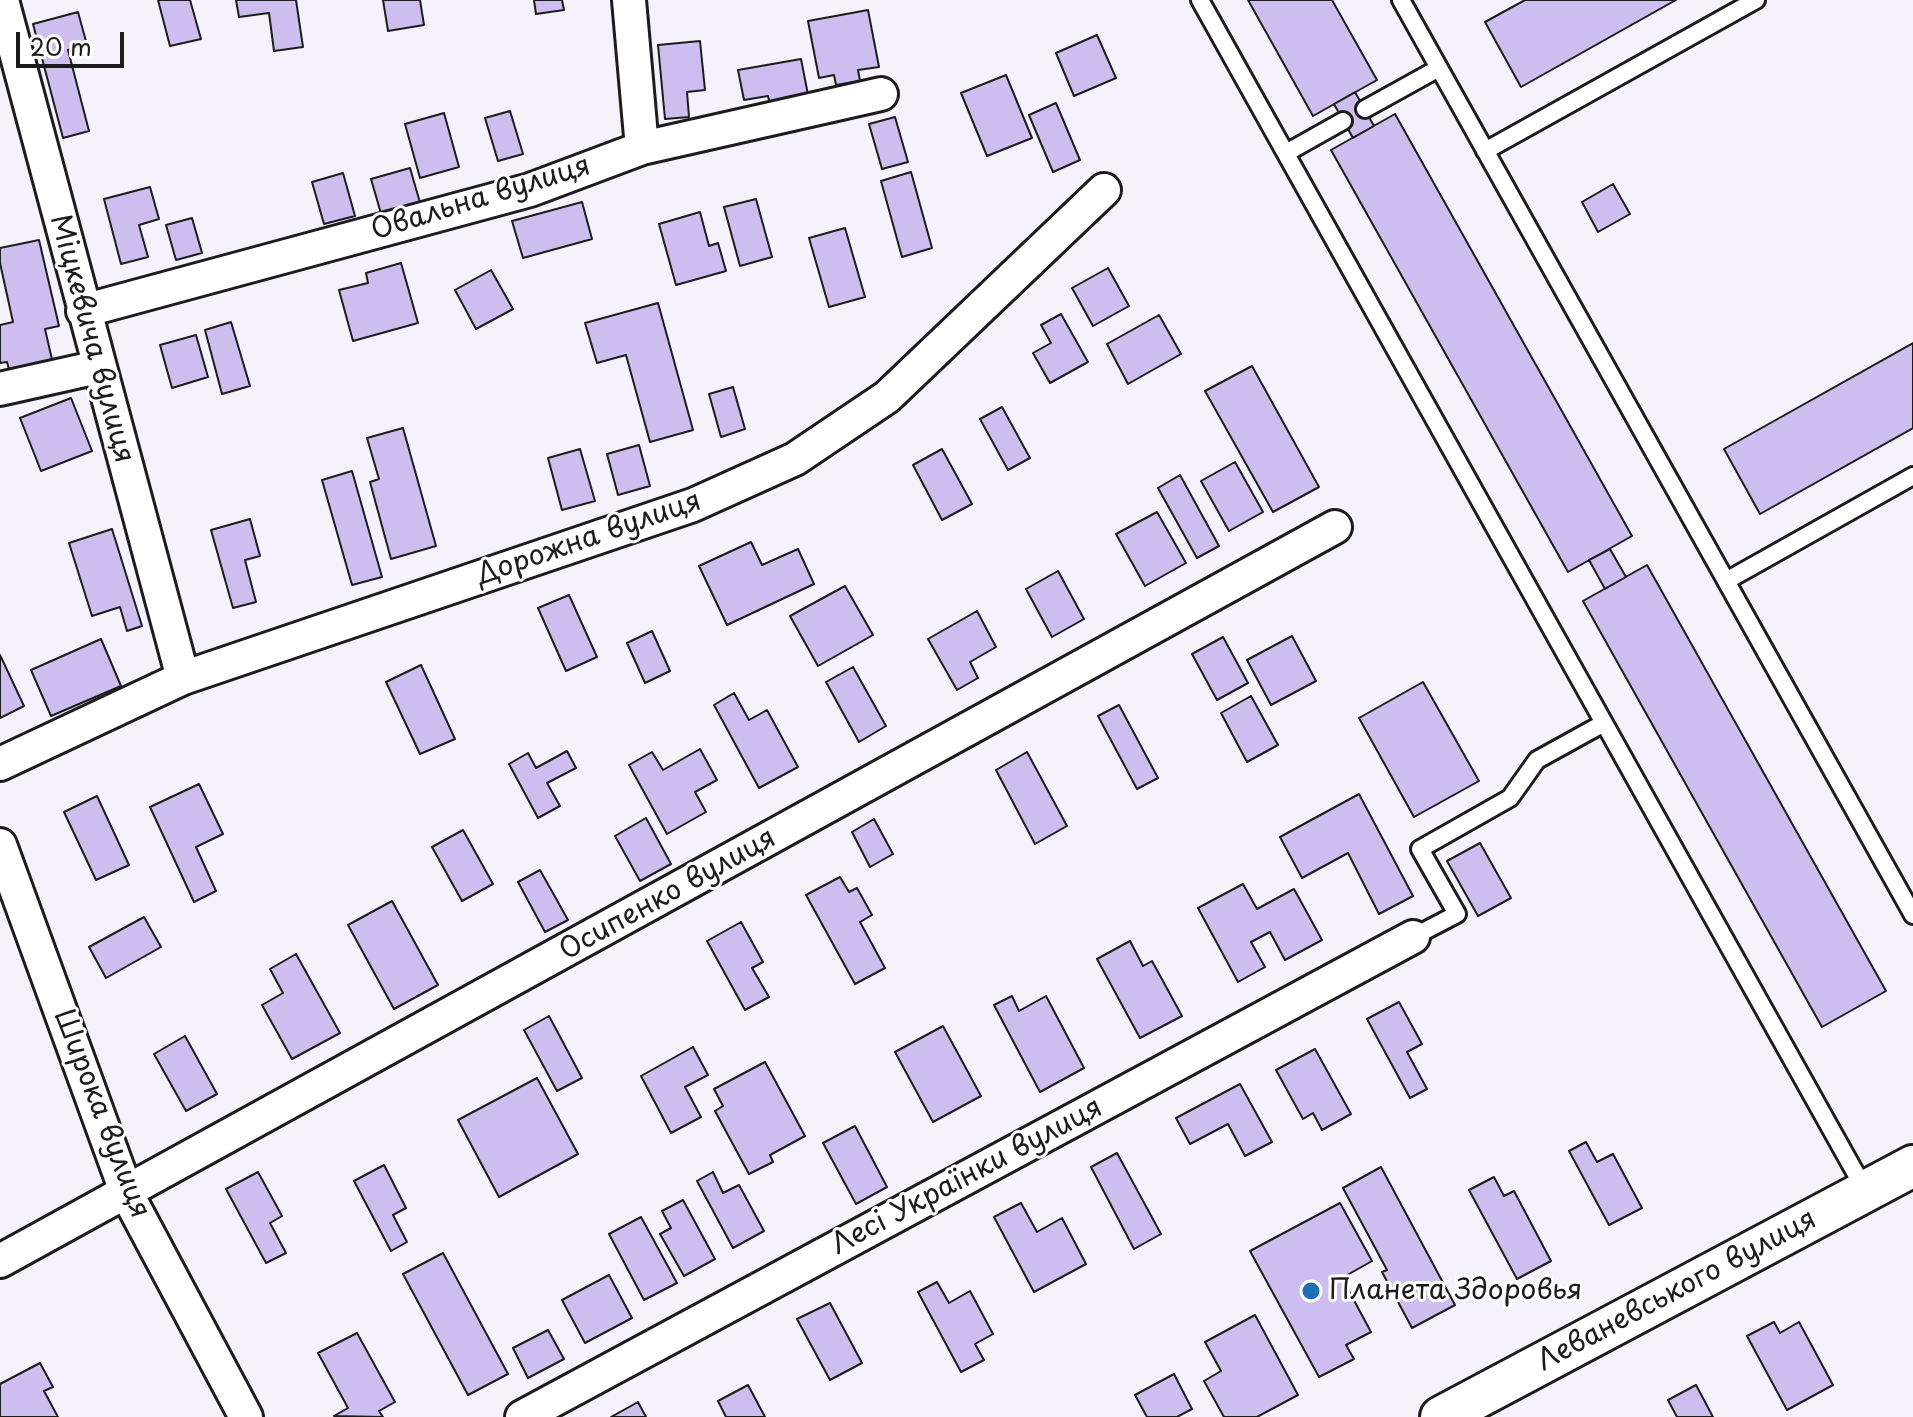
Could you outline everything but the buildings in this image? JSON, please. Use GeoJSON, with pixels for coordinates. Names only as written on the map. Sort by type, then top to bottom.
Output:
{"type":"FeatureCollection","features":[{"type":"Feature","properties":{"kind":"street","name":"Міцкевича вулиця"},"geometry":{"type":"LineString","coordinates":[[2,0],[183,678]]}},
{"type":"Feature","properties":{"kind":"street"},"geometry":{"type":"LineString","coordinates":[[629,0],[642,148]]}},
{"type":"Feature","properties":{"kind":"street","name":"Овальна вулиця"},"geometry":{"type":"LineString","coordinates":[[83,311],[530,190],[642,148],[881,94]]}},
{"type":"Feature","properties":{"kind":"street","name":"Дорожна вулиця"},"geometry":{"type":"LineString","coordinates":[[0,764],[183,678],[693,505],[795,459],[887,397],[1104,190]]}},
{"type":"Feature","properties":{"kind":"street"},"geometry":{"type":"LineString","coordinates":[[0,389],[98,367]]}},
{"type":"Feature","properties":{"kind":"street","name":"Осипенко вулиця"},"geometry":{"type":"LineString","coordinates":[[0,1261],[127,1194],[1335,527]]}},
{"type":"Feature","properties":{"kind":"street","name":"Широка вулиця"},"geometry":{"type":"LineString","coordinates":[[0,845],[127,1194],[246,1417]]}},
{"type":"Feature","properties":{"kind":"street","name":"Лесі Українки вулиця"},"geometry":{"type":"LineString","coordinates":[[522,1417],[1413,937]]}},
{"type":"Feature","properties":{"kind":"street","name":"Леваневського вулиця"},"geometry":{"type":"LineString","coordinates":[[1441,1417],[1913,1166]]}},
{"type":"Feature","properties":{"kind":"lane"},"geometry":{"type":"LineString","coordinates":[[1200,0],[1865,1190]]}},
{"type":"Feature","properties":{"kind":"lane"},"geometry":{"type":"LineString","coordinates":[[1401,0],[1913,915]]}},
{"type":"Feature","properties":{"kind":"lane"},"geometry":{"type":"LineString","coordinates":[[1485,151],[1756,0]]}},
{"type":"Feature","properties":{"kind":"lane"},"geometry":{"type":"LineString","coordinates":[[1365,109],[1439,68]]}},
{"type":"Feature","properties":{"kind":"lane"},"geometry":{"type":"LineString","coordinates":[[1286,153],[1343,121]]}},
{"type":"Feature","properties":{"kind":"lane"},"geometry":{"type":"LineString","coordinates":[[1726,581],[1913,476]]}},
{"type":"Feature","properties":{"kind":"lane"},"geometry":{"type":"LineString","coordinates":[[1413,937],[1457,914],[1420,849],[1510,798],[1537,760],[1604,723]]}},
{"type":"Feature","properties":{"kind":"place","name":"Планета Здоровья"},"geometry":{"type":"Point","coordinates":[1311,1291]}}]}
